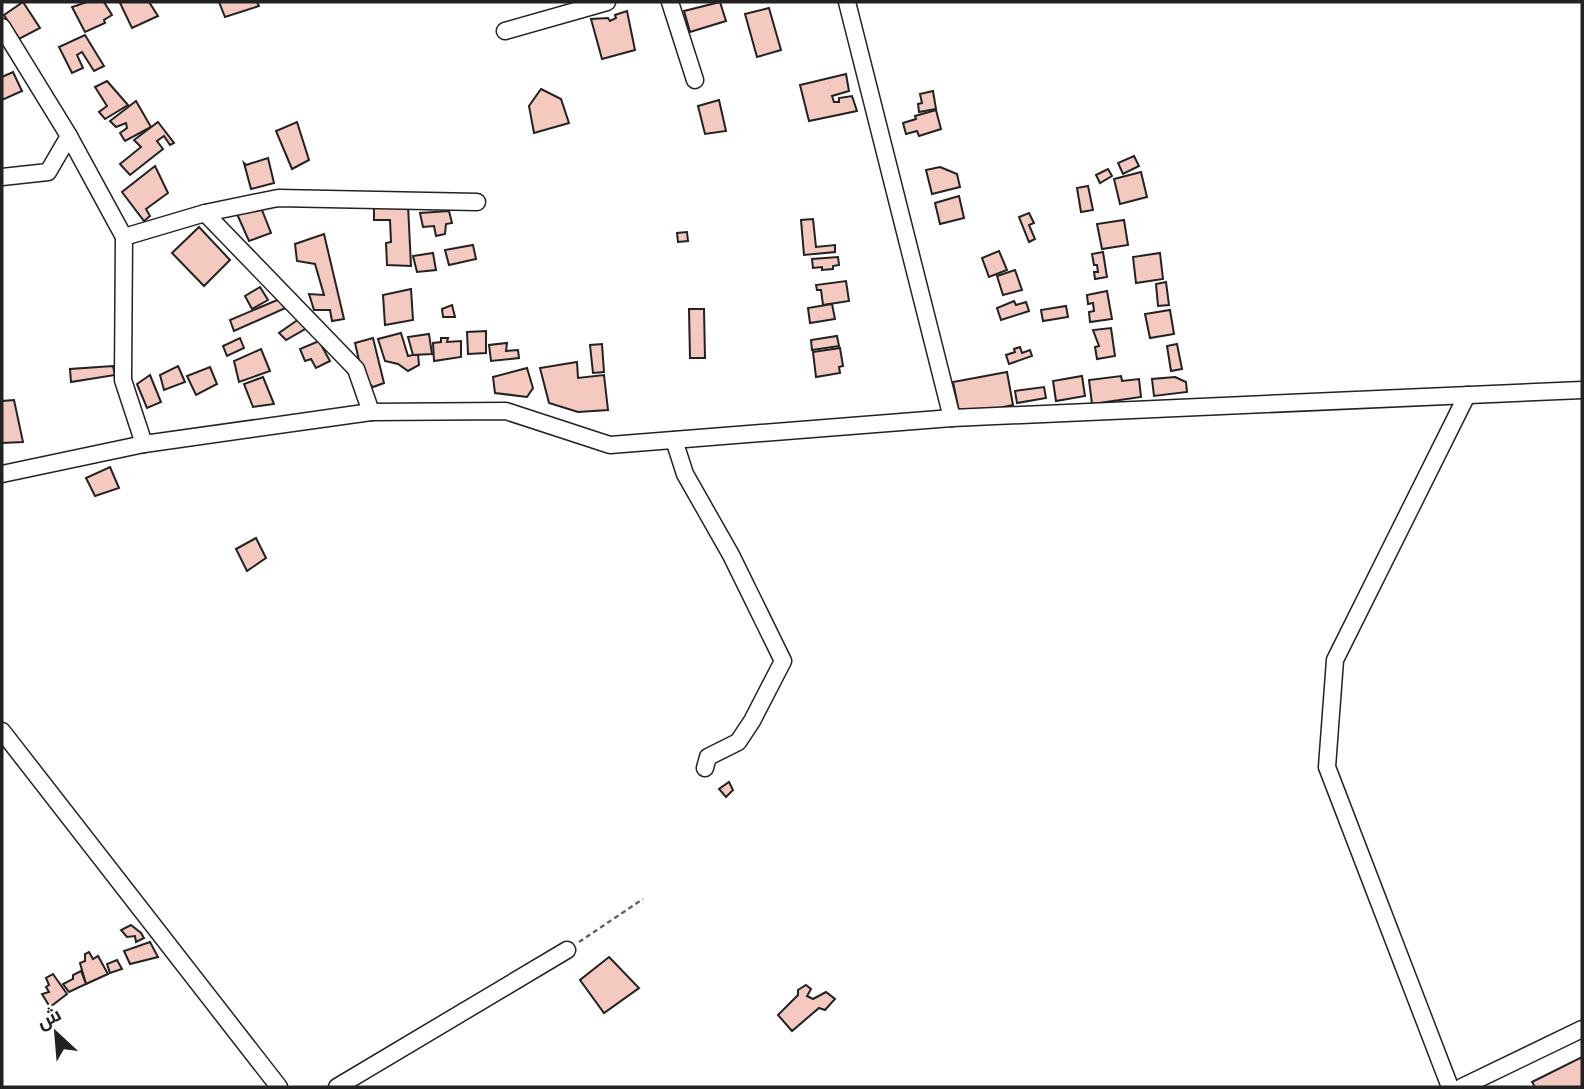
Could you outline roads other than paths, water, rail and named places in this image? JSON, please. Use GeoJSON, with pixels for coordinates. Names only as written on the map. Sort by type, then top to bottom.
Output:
{"type":"FeatureCollection","features":[{"type":"Feature","properties":{"kind":"street"},"geometry":{"type":"LineString","coordinates":[[505,31],[607,2]]}},
{"type":"Feature","properties":{"kind":"street"},"geometry":{"type":"LineString","coordinates":[[670,2],[695,80]]}},
{"type":"Feature","properties":{"kind":"street"},"geometry":{"type":"LineString","coordinates":[[847,2],[952,418]]}},
{"type":"Feature","properties":{"kind":"street"},"geometry":{"type":"LineString","coordinates":[[2,27],[69,136],[124,237],[123,380],[144,444]]}},
{"type":"Feature","properties":{"kind":"street"},"geometry":{"type":"LineString","coordinates":[[2,177],[48,173],[69,136]]}},
{"type":"Feature","properties":{"kind":"street"},"geometry":{"type":"LineString","coordinates":[[124,237],[205,213],[278,198],[477,202]]}},
{"type":"Feature","properties":{"kind":"street"},"geometry":{"type":"LineString","coordinates":[[205,213],[356,369],[371,412]]}},
{"type":"Feature","properties":{"kind":"street"},"geometry":{"type":"LineString","coordinates":[[2,474],[144,444],[371,412],[506,411],[610,445],[952,418],[1582,390]]}},
{"type":"Feature","properties":{"kind":"street"},"geometry":{"type":"LineString","coordinates":[[1450,1087],[1327,767],[1335,660],[1467,396]]}},
{"type":"Feature","properties":{"kind":"street"},"geometry":{"type":"LineString","coordinates":[[674,440],[685,474],[731,555],[783,662],[738,742],[708,757],[705,768]]}},
{"type":"Feature","properties":{"kind":"street"},"geometry":{"type":"LineString","coordinates":[[2,731],[279,1087]]}},
{"type":"Feature","properties":{"kind":"street"},"geometry":{"type":"LineString","coordinates":[[337,1087],[567,950]]}},
{"type":"Feature","properties":{"kind":"street"},"geometry":{"type":"LineString","coordinates":[[1462,1087],[1582,1029]]}}]}
